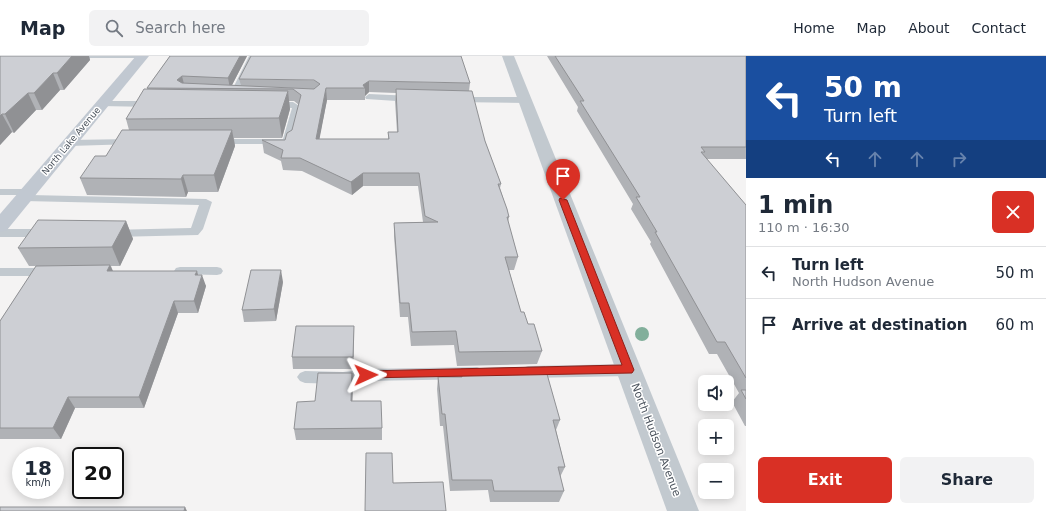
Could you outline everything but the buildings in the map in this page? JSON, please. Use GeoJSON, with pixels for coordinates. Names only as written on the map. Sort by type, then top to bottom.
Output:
{"type":"FeatureCollection","features":[{"type":"Feature","properties":{"kind":"main road","name":"North Lake Avenue"},"geometry":{"type":"LineString","coordinates":[[0,226],[143,56]]}},
{"type":"Feature","properties":{"kind":"street","name":"North Hudson Avenue"},"geometry":{"type":"LineString","coordinates":[[508,56],[683,511]]}},
{"type":"Feature","properties":{"kind":"lane"},"geometry":{"type":"LineString","coordinates":[[62,56],[143,56]]}},
{"type":"Feature","properties":{"kind":"lane"},"geometry":{"type":"LineString","coordinates":[[234,94],[253,56]]}},
{"type":"Feature","properties":{"kind":"lane"},"geometry":{"type":"LineString","coordinates":[[369,97],[424,99]]}},
{"type":"Feature","properties":{"kind":"lane"},"geometry":{"type":"LineString","coordinates":[[446,100],[526,100]]}},
{"type":"Feature","properties":{"kind":"lane"},"geometry":{"type":"LineString","coordinates":[[103,104],[159,104]]}},
{"type":"Feature","properties":{"kind":"lane"},"geometry":{"type":"LineString","coordinates":[[211,142],[287,142],[297,107],[296,105],[262,104]]}},
{"type":"Feature","properties":{"kind":"lane"},"geometry":{"type":"LineString","coordinates":[[70,142],[140,142]]}},
{"type":"Feature","properties":{"kind":"lane"},"geometry":{"type":"LineString","coordinates":[[0,192],[26,195],[206,202],[197,229],[194,232],[101,233]]}},
{"type":"Feature","properties":{"kind":"lane"},"geometry":{"type":"LineString","coordinates":[[0,233],[57,233]]}},
{"type":"Feature","properties":{"kind":"lane"},"geometry":{"type":"LineString","coordinates":[[170,271],[217,271]]}},
{"type":"Feature","properties":{"kind":"lane"},"geometry":{"type":"LineString","coordinates":[[0,272],[61,272]]}},
{"type":"Feature","properties":{"kind":"lane"},"geometry":{"type":"LineString","coordinates":[[515,372],[628,370]]}},
{"type":"Feature","properties":{"kind":"lane"},"geometry":{"type":"LineString","coordinates":[[305,377],[343,378],[366,375],[492,373]]}},
{"type":"Feature","properties":{"kind":"route"},"geometry":{"type":"LineString","coordinates":[[366,375],[628,370],[563,200]]}}]}
